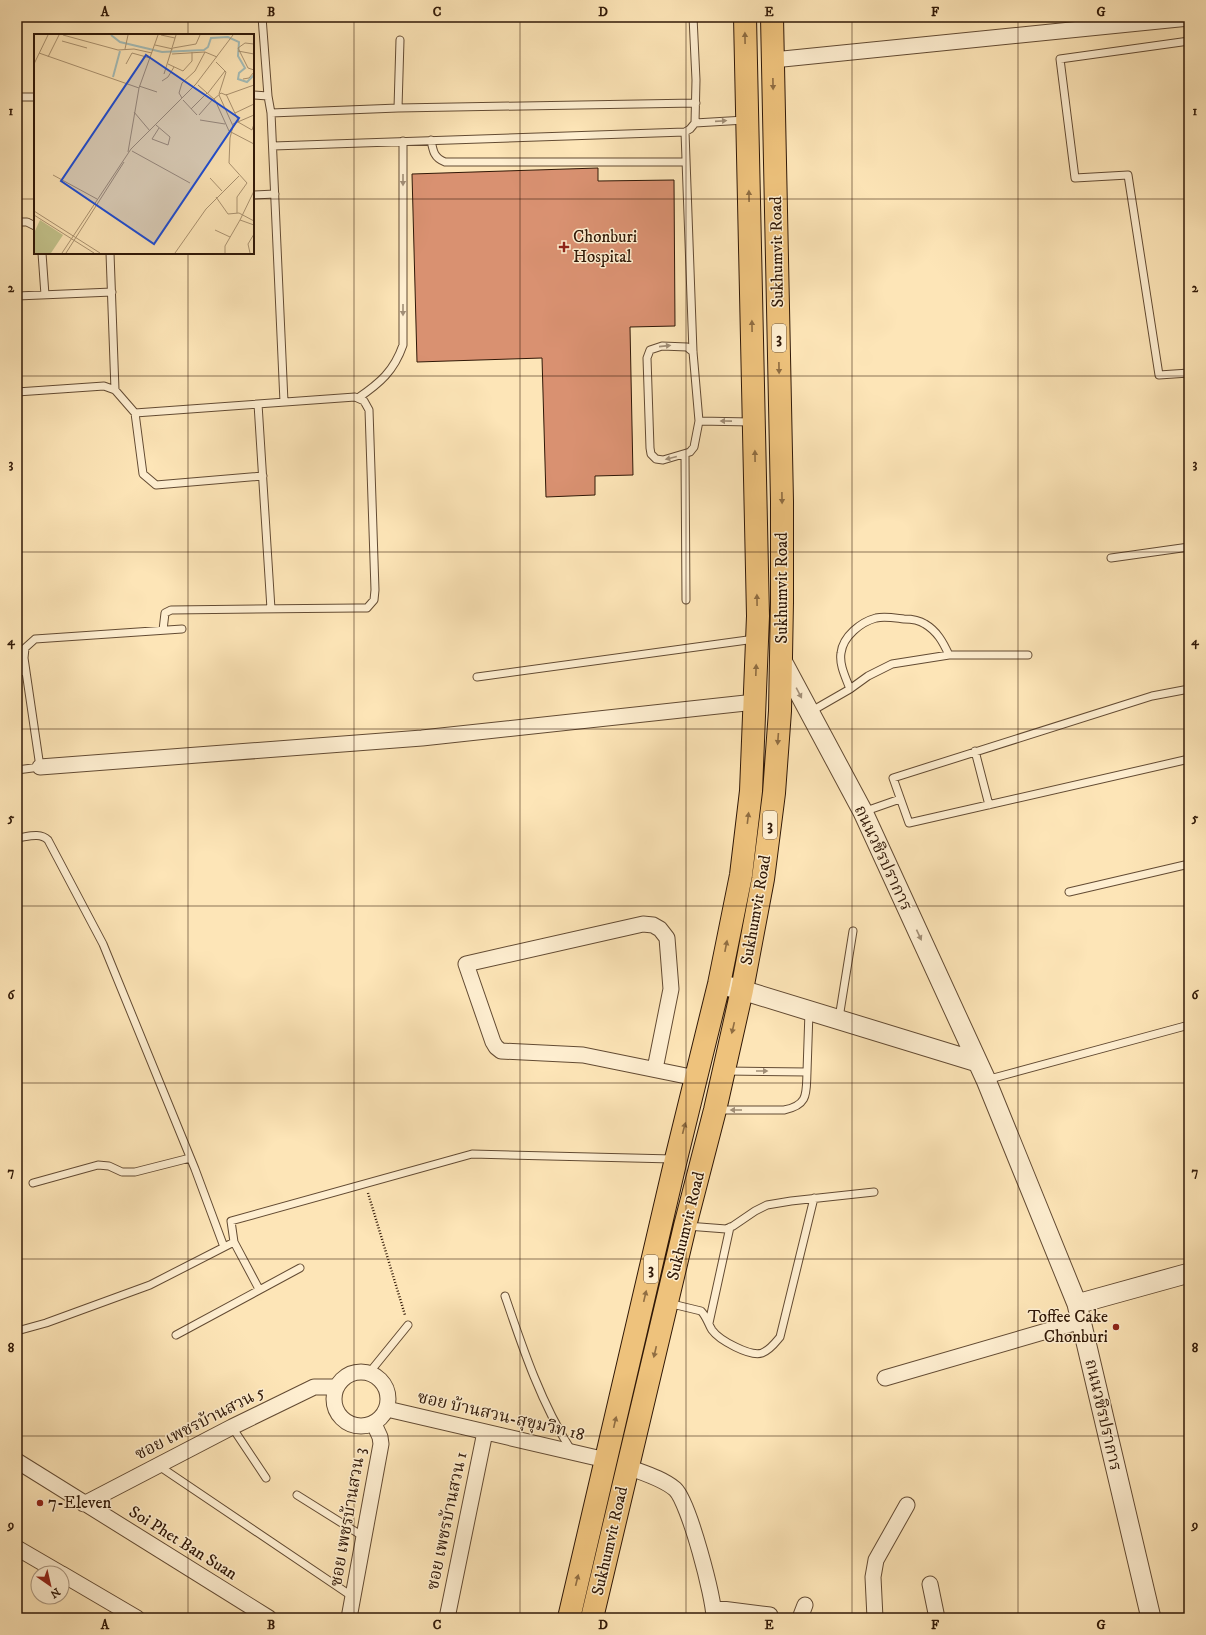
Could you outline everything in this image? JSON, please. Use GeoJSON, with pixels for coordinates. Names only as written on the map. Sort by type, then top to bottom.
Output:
{"type":"FeatureCollection","features":[{"type":"Feature","properties":{"kind":"main road","name":"Sukhumvit Road"},"geometry":{"type":"LineString","coordinates":[[569,1618],[676,1159],[719,984],[742,867],[751,791],[758,616],[745,17]]}},
{"type":"Feature","properties":{"kind":"main road","name":"Sukhumvit Road"},"geometry":{"type":"LineString","coordinates":[[592,1618],[685,1226],[715,1110],[742,990],[763,879],[774,793],[780,711],[782,501],[772,17]]}},
{"type":"Feature","properties":{"kind":"street"},"geometry":{"type":"LineString","coordinates":[[773,60],[1189,18]]}},
{"type":"Feature","properties":{"kind":"street","name":"ถนนวชิรปราการ"},"geometry":{"type":"LineString","coordinates":[[781,659],[863,812],[986,1080],[1079,1312],[1151,1618]]}},
{"type":"Feature","properties":{"kind":"street"},"geometry":{"type":"LineString","coordinates":[[40,767],[422,738],[755,702]]}},
{"type":"Feature","properties":{"kind":"street"},"geometry":{"type":"LineString","coordinates":[[655,1069],[671,989],[667,938],[660,929],[653,925],[643,924],[466,964],[493,1042],[501,1052],[583,1055],[696,1078]]}},
{"type":"Feature","properties":{"kind":"street"},"geometry":{"type":"LineString","coordinates":[[719,984],[977,1062]]}},
{"type":"Feature","properties":{"kind":"street"},"geometry":{"type":"LineString","coordinates":[[885,1378],[1189,1273]]}},
{"type":"Feature","properties":{"kind":"street"},"geometry":{"type":"LineString","coordinates":[[354,1373],[369,1373],[384,1383],[387,1391],[387,1409],[382,1417],[374,1424],[366,1427],[349,1425],[336,1413],[333,1396],[336,1387],[340,1381],[354,1373]]}},
{"type":"Feature","properties":{"kind":"street","name":"ซอย เพชรบ้านสวน 5"},"geometry":{"type":"LineString","coordinates":[[84,1504],[232,1427],[314,1387],[336,1387]]}},
{"type":"Feature","properties":{"kind":"street","name":"ซอย บ้านสวน-สุขุมวิท 18"},"geometry":{"type":"LineString","coordinates":[[387,1409],[606,1460]]}},
{"type":"Feature","properties":{"kind":"street","name":"ซอย เพชรบ้านสวน 3"},"geometry":{"type":"LineString","coordinates":[[349,1618],[380,1444],[380,1437],[374,1424]]}},
{"type":"Feature","properties":{"kind":"street","name":"ซอย เพชรบ้านสวน 1"},"geometry":{"type":"LineString","coordinates":[[447,1618],[485,1432]]}},
{"type":"Feature","properties":{"kind":"street"},"geometry":{"type":"LineString","coordinates":[[630,1458],[676,1490],[684,1503],[700,1554],[714,1613],[770,1615]]}},
{"type":"Feature","properties":{"kind":"street","name":"Soi Phet Ban Suan"},"geometry":{"type":"LineString","coordinates":[[17,1461],[269,1618]]}},
{"type":"Feature","properties":{"kind":"street"},"geometry":{"type":"LineString","coordinates":[[875,1618],[873,1577],[876,1560],[907,1505]]}},
{"type":"Feature","properties":{"kind":"street"},"geometry":{"type":"LineString","coordinates":[[17,1548],[46,1565]]}},
{"type":"Feature","properties":{"kind":"street"},"geometry":{"type":"LineString","coordinates":[[70,1579],[137,1618]]}},
{"type":"Feature","properties":{"kind":"street"},"geometry":{"type":"LineString","coordinates":[[930,1584],[937,1618]]}},
{"type":"Feature","properties":{"kind":"lane"},"geometry":{"type":"LineString","coordinates":[[262,17],[273,146],[284,402]]}},
{"type":"Feature","properties":{"kind":"lane"},"geometry":{"type":"LineString","coordinates":[[273,146],[685,132],[695,123],[696,80],[693,17]]}},
{"type":"Feature","properties":{"kind":"lane"},"geometry":{"type":"LineString","coordinates":[[398,108],[400,40]]}},
{"type":"Feature","properties":{"kind":"lane"},"geometry":{"type":"LineString","coordinates":[[1189,41],[1060,59],[1075,178],[1128,175],[1158,375],[1189,373]]}},
{"type":"Feature","properties":{"kind":"lane"},"geometry":{"type":"LineString","coordinates":[[254,95],[268,96]]}},
{"type":"Feature","properties":{"kind":"lane"},"geometry":{"type":"LineString","coordinates":[[17,97],[34,97]]}},
{"type":"Feature","properties":{"kind":"lane"},"geometry":{"type":"LineString","coordinates":[[271,113],[398,108],[696,103]]}},
{"type":"Feature","properties":{"kind":"lane"},"geometry":{"type":"LineString","coordinates":[[695,123],[747,119]]}},
{"type":"Feature","properties":{"kind":"lane"},"geometry":{"type":"LineString","coordinates":[[685,132],[693,352],[699,421],[694,447],[685,454],[663,460],[656,459],[651,454],[648,412],[647,358],[650,350],[662,346],[687,346],[693,352]]}},
{"type":"Feature","properties":{"kind":"lane"},"geometry":{"type":"LineString","coordinates":[[431,140],[436,157],[445,162],[686,162]]}},
{"type":"Feature","properties":{"kind":"lane"},"geometry":{"type":"LineString","coordinates":[[358,398],[374,388],[388,374],[398,359],[403,345],[403,141]]}},
{"type":"Feature","properties":{"kind":"lane"},"geometry":{"type":"LineString","coordinates":[[254,195],[275,194]]}},
{"type":"Feature","properties":{"kind":"lane"},"geometry":{"type":"LineString","coordinates":[[17,222],[27,222],[34,226]]}},
{"type":"Feature","properties":{"kind":"lane"},"geometry":{"type":"LineString","coordinates":[[42,254],[45,295]]}},
{"type":"Feature","properties":{"kind":"lane"},"geometry":{"type":"LineString","coordinates":[[110,254],[115,390]]}},
{"type":"Feature","properties":{"kind":"lane"},"geometry":{"type":"LineString","coordinates":[[17,296],[112,292]]}},
{"type":"Feature","properties":{"kind":"lane"},"geometry":{"type":"LineString","coordinates":[[17,392],[104,386],[115,390],[135,413],[143,474],[156,485],[263,476]]}},
{"type":"Feature","properties":{"kind":"lane"},"geometry":{"type":"LineString","coordinates":[[135,413],[355,397],[364,401],[369,410],[375,590],[374,600],[367,608],[170,610],[165,613],[163,630]]}},
{"type":"Feature","properties":{"kind":"lane"},"geometry":{"type":"LineString","coordinates":[[258,404],[271,609]]}},
{"type":"Feature","properties":{"kind":"lane"},"geometry":{"type":"LineString","coordinates":[[699,421],[754,422]]}},
{"type":"Feature","properties":{"kind":"lane"},"geometry":{"type":"LineString","coordinates":[[685,454],[686,600]]}},
{"type":"Feature","properties":{"kind":"lane"},"geometry":{"type":"LineString","coordinates":[[1111,558],[1189,546]]}},
{"type":"Feature","properties":{"kind":"lane"},"geometry":{"type":"LineString","coordinates":[[850,689],[842,667],[841,653],[844,642],[851,633],[864,623],[877,618],[892,618],[923,622],[934,630],[949,655]]}},
{"type":"Feature","properties":{"kind":"lane"},"geometry":{"type":"LineString","coordinates":[[17,770],[40,767],[24,658],[24,648],[35,639],[182,629]]}},
{"type":"Feature","properties":{"kind":"lane"},"geometry":{"type":"LineString","coordinates":[[477,677],[757,639]]}},
{"type":"Feature","properties":{"kind":"lane"},"geometry":{"type":"LineString","coordinates":[[810,712],[850,689],[868,676],[892,664],[949,655],[1028,654]]}},
{"type":"Feature","properties":{"kind":"lane"},"geometry":{"type":"LineString","coordinates":[[17,672],[26,671]]}},
{"type":"Feature","properties":{"kind":"lane"},"geometry":{"type":"LineString","coordinates":[[1189,689],[1152,696],[893,778],[909,823],[1189,759]]}},
{"type":"Feature","properties":{"kind":"lane"},"geometry":{"type":"LineString","coordinates":[[975,752],[989,805]]}},
{"type":"Feature","properties":{"kind":"lane"},"geometry":{"type":"LineString","coordinates":[[863,812],[900,799]]}},
{"type":"Feature","properties":{"kind":"lane"},"geometry":{"type":"LineString","coordinates":[[17,838],[39,835],[48,840],[103,944],[190,1158],[224,1247]]}},
{"type":"Feature","properties":{"kind":"lane"},"geometry":{"type":"LineString","coordinates":[[1069,892],[1189,864]]}},
{"type":"Feature","properties":{"kind":"lane"},"geometry":{"type":"LineString","coordinates":[[839,1020],[853,931]]}},
{"type":"Feature","properties":{"kind":"lane"},"geometry":{"type":"LineString","coordinates":[[715,1110],[784,1110],[794,1108],[802,1102],[806,1097],[809,1011]]}},
{"type":"Feature","properties":{"kind":"lane"},"geometry":{"type":"LineString","coordinates":[[986,1080],[1189,1025]]}},
{"type":"Feature","properties":{"kind":"lane"},"geometry":{"type":"LineString","coordinates":[[723,1071],[807,1072]]}},
{"type":"Feature","properties":{"kind":"lane"},"geometry":{"type":"LineString","coordinates":[[260,1289],[234,1242],[231,1221],[472,1154],[676,1159]]}},
{"type":"Feature","properties":{"kind":"lane"},"geometry":{"type":"LineString","coordinates":[[33,1183],[98,1165],[109,1166],[122,1172],[136,1172],[190,1158]]}},
{"type":"Feature","properties":{"kind":"lane"},"geometry":{"type":"LineString","coordinates":[[685,1226],[726,1229],[730,1228],[755,1211],[767,1206],[791,1201],[874,1192]]}},
{"type":"Feature","properties":{"kind":"lane"},"geometry":{"type":"LineString","coordinates":[[667,1303],[701,1312],[712,1330],[725,1341],[752,1354],[761,1353],[772,1347],[780,1337],[814,1198]]}},
{"type":"Feature","properties":{"kind":"lane"},"geometry":{"type":"LineString","coordinates":[[709,1323],[730,1228]]}},
{"type":"Feature","properties":{"kind":"lane"},"geometry":{"type":"LineString","coordinates":[[17,1331],[46,1323],[150,1285],[234,1242]]}},
{"type":"Feature","properties":{"kind":"lane"},"geometry":{"type":"LineString","coordinates":[[176,1335],[300,1268]]}},
{"type":"Feature","properties":{"kind":"lane"},"geometry":{"type":"LineString","coordinates":[[505,1296],[528,1363],[558,1430],[572,1452]]}},
{"type":"Feature","properties":{"kind":"lane"},"geometry":{"type":"LineString","coordinates":[[369,1373],[408,1325]]}},
{"type":"Feature","properties":{"kind":"lane"},"geometry":{"type":"LineString","coordinates":[[232,1427],[266,1478]]}},
{"type":"Feature","properties":{"kind":"lane"},"geometry":{"type":"LineString","coordinates":[[158,1466],[353,1597]]}},
{"type":"Feature","properties":{"kind":"lane"},"geometry":{"type":"LineString","coordinates":[[297,1495],[364,1537]]}},
{"type":"Feature","properties":{"kind":"path"},"geometry":{"type":"LineString","coordinates":[[365,1184],[408,1325]]}},
{"type":"Feature","properties":{"kind":"building","name":"Chonburi Hospital"},"geometry":{"type":"Polygon","coordinates":[[[598,168],[598,181],[674,180],[675,326],[630,327],[633,475],[595,476],[595,495],[546,497],[542,358],[417,362],[412,174],[598,168]]]}},
{"type":"Feature","properties":{"kind":"place","name":"Chonburi Hospital"},"geometry":{"type":"Point","coordinates":[564,247]}},
{"type":"Feature","properties":{"kind":"place","name":"Toffee Cake Chonburi"},"geometry":{"type":"Point","coordinates":[1116,1327]}},
{"type":"Feature","properties":{"kind":"place","name":"7-Eleven"},"geometry":{"type":"Point","coordinates":[40,1503]}}]}
